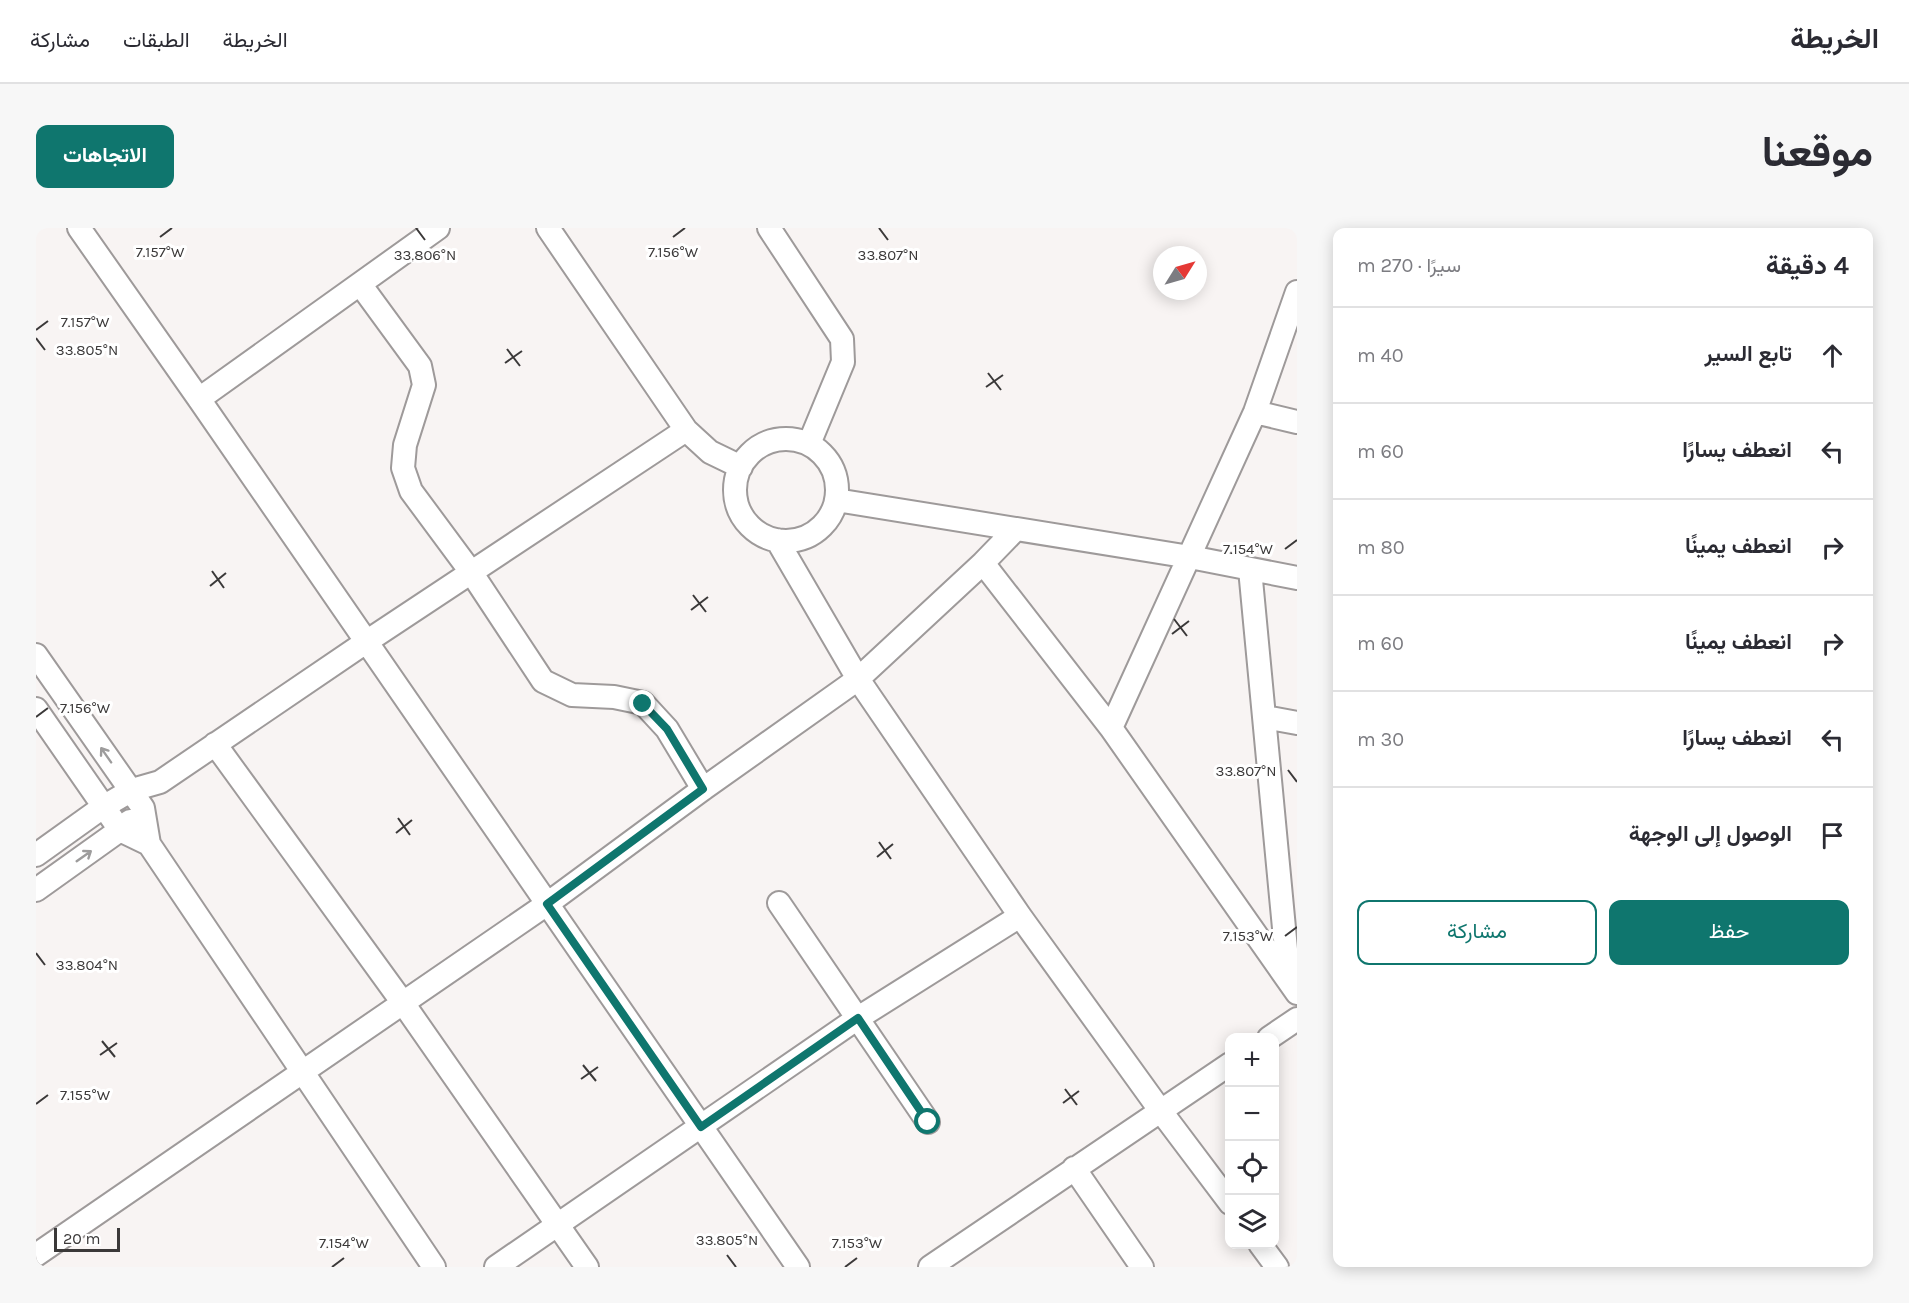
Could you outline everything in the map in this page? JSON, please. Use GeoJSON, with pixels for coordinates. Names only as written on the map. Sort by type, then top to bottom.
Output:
{"type":"FeatureCollection","features":[{"type":"Feature","properties":{"kind":"street"},"geometry":{"type":"LineString","coordinates":[[79,228],[200,399],[798,1267]]}},
{"type":"Feature","properties":{"kind":"street"},"geometry":{"type":"LineString","coordinates":[[200,399],[438,228]]}},
{"type":"Feature","properties":{"kind":"street"},"geometry":{"type":"LineString","coordinates":[[548,228],[686,430],[710,452],[741,467]]}},
{"type":"Feature","properties":{"kind":"street"},"geometry":{"type":"LineString","coordinates":[[769,228],[842,339],[843,362],[809,444]]}},
{"type":"Feature","properties":{"kind":"street"},"geometry":{"type":"LineString","coordinates":[[360,284],[420,366],[424,386],[405,445],[403,468],[411,491],[471,572],[543,681],[572,695],[614,697],[643,704],[667,729],[703,789]]}},
{"type":"Feature","properties":{"kind":"street"},"geometry":{"type":"LineString","coordinates":[[1111,728],[1255,412],[1297,292]]}},
{"type":"Feature","properties":{"kind":"street"},"geometry":{"type":"LineString","coordinates":[[1255,412],[1297,422]]}},
{"type":"Feature","properties":{"kind":"street"},"geometry":{"type":"LineString","coordinates":[[36,890],[120,830],[138,799],[160,782],[686,430]]}},
{"type":"Feature","properties":{"kind":"street"},"geometry":{"type":"LineString","coordinates":[[796,440],[809,444],[820,452],[835,474],[836,500],[832,512],[825,524],[803,538],[790,541],[777,540],[764,535],[744,518],[738,506],[736,480],[741,467],[753,452],[770,441],[796,440]]}},
{"type":"Feature","properties":{"kind":"street"},"geometry":{"type":"LineString","coordinates":[[836,500],[1190,558],[1297,578]]}},
{"type":"Feature","properties":{"kind":"street"},"geometry":{"type":"LineString","coordinates":[[36,1255],[547,904],[858,679],[1016,530]]}},
{"type":"Feature","properties":{"kind":"street"},"geometry":{"type":"LineString","coordinates":[[777,540],[858,679],[1020,916],[1225,1196]]}},
{"type":"Feature","properties":{"kind":"street"},"geometry":{"type":"LineString","coordinates":[[983,563],[1111,728],[1293,988]]}},
{"type":"Feature","properties":{"kind":"street"},"geometry":{"type":"LineString","coordinates":[[1250,569],[1293,988]]}},
{"type":"Feature","properties":{"kind":"street"},"geometry":{"type":"LineString","coordinates":[[36,655],[138,799],[149,844],[434,1267]]}},
{"type":"Feature","properties":{"kind":"street"},"geometry":{"type":"LineString","coordinates":[[36,709],[120,830],[149,844]]}},
{"type":"Feature","properties":{"kind":"street"},"geometry":{"type":"LineString","coordinates":[[1264,717],[1297,723]]}},
{"type":"Feature","properties":{"kind":"street"},"geometry":{"type":"LineString","coordinates":[[215,744],[403,1003],[587,1267]]}},
{"type":"Feature","properties":{"kind":"street"},"geometry":{"type":"LineString","coordinates":[[36,855],[103,807],[138,799]]}},
{"type":"Feature","properties":{"kind":"street"},"geometry":{"type":"LineString","coordinates":[[779,903],[928,1122]]}},
{"type":"Feature","properties":{"kind":"street"},"geometry":{"type":"LineString","coordinates":[[496,1267],[858,1018],[1020,916]]}},
{"type":"Feature","properties":{"kind":"street"},"geometry":{"type":"LineString","coordinates":[[1276,1033],[1297,1019]]}},
{"type":"Feature","properties":{"kind":"street"},"geometry":{"type":"LineString","coordinates":[[930,1267],[1225,1067]]}},
{"type":"Feature","properties":{"kind":"street"},"geometry":{"type":"LineString","coordinates":[[1074,1168],[1142,1267]]}},
{"type":"Feature","properties":{"kind":"street"},"geometry":{"type":"LineString","coordinates":[[1263,1249],[1277,1267]]}},
{"type":"Feature","properties":{"kind":"route"},"geometry":{"type":"LineString","coordinates":[[643,704],[667,729],[703,789],[547,904],[701,1127],[858,1018],[928,1122]]}}]}
